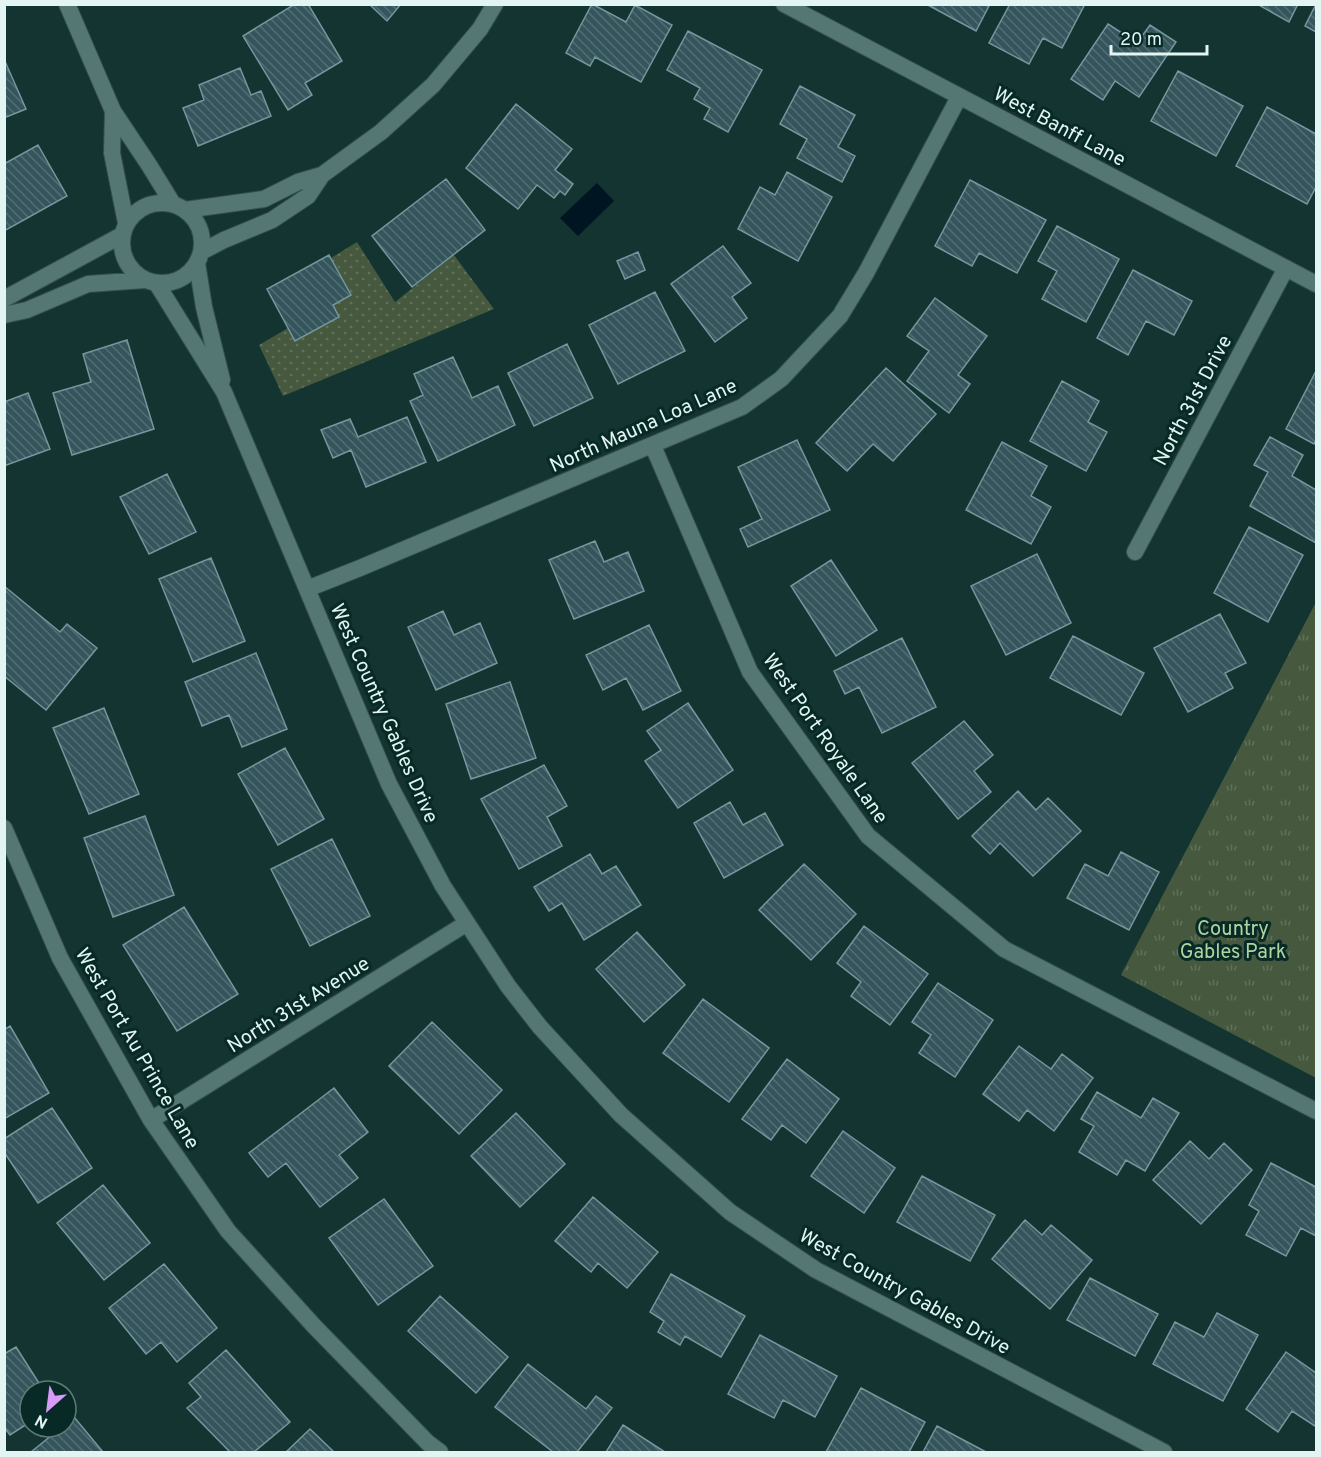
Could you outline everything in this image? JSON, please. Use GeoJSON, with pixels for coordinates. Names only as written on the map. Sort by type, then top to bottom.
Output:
{"type":"FeatureCollection","features":[{"type":"Feature","properties":{"kind":"street"},"geometry":{"type":"LineString","coordinates":[[4,315],[27,310],[88,284],[171,283],[183,278],[193,270],[199,257],[201,231],[195,220],[179,207],[112,111],[67,4]]}},
{"type":"Feature","properties":{"kind":"street"},"geometry":{"type":"LineString","coordinates":[[4,299],[124,229],[135,212],[147,206],[160,203],[179,207],[264,199],[298,182],[322,175],[381,132],[433,85],[480,28],[495,4]]}},
{"type":"Feature","properties":{"kind":"street","name":"West Banff Lane"},"geometry":{"type":"LineString","coordinates":[[784,4],[1317,284]]}},
{"type":"Feature","properties":{"kind":"street","name":"North Mauna Loa Lane"},"geometry":{"type":"LineString","coordinates":[[307,589],[742,407],[781,379],[840,316],[866,273],[959,97]]}},
{"type":"Feature","properties":{"kind":"street"},"geometry":{"type":"LineString","coordinates":[[112,111],[112,153],[124,229],[121,249],[125,261],[133,272],[151,282]]}},
{"type":"Feature","properties":{"kind":"street"},"geometry":{"type":"LineString","coordinates":[[199,257],[224,240],[272,220],[308,196],[322,175]]}},
{"type":"Feature","properties":{"kind":"street","name":"West Country Gables Drive"},"geometry":{"type":"LineString","coordinates":[[199,257],[204,306],[225,392],[389,784],[443,886],[508,986],[540,1027],[621,1115],[730,1212],[816,1270],[1164,1452]]}},
{"type":"Feature","properties":{"kind":"street","name":"North 31st Drive"},"geometry":{"type":"LineString","coordinates":[[1135,552],[1286,268]]}},
{"type":"Feature","properties":{"kind":"street","name":"West Country Gables Drive"},"geometry":{"type":"LineString","coordinates":[[151,282],[225,392]]}},
{"type":"Feature","properties":{"kind":"street","name":"West Port Royale Lane"},"geometry":{"type":"LineString","coordinates":[[653,446],[750,672],[868,836],[1004,949],[1317,1111]]}},
{"type":"Feature","properties":{"kind":"street","name":"West Port Au Prince Lane"},"geometry":{"type":"LineString","coordinates":[[4,828],[60,958],[151,1120],[228,1231],[314,1326],[428,1443],[440,1452]]}},
{"type":"Feature","properties":{"kind":"street","name":"North 31st Avenue"},"geometry":{"type":"LineString","coordinates":[[151,1120],[467,923]]}},
{"type":"Feature","properties":{"kind":"green space"},"geometry":{"type":"Polygon","coordinates":[[[357,242],[395,302],[454,255],[494,309],[283,396],[259,345],[288,328],[296,341],[339,317],[333,305],[351,294],[331,258],[357,242]]]}},
{"type":"Feature","properties":{"kind":"green space","name":"Country Gables Park"},"geometry":{"type":"Polygon","coordinates":[[[1316,602],[1316,1078],[1121,975],[1316,602]]]}},
{"type":"Feature","properties":{"kind":"water"},"geometry":{"type":"Polygon","coordinates":[[[597,183],[614,201],[578,236],[560,218],[597,183]]]}},
{"type":"Feature","properties":{"kind":"building"},"geometry":{"type":"Polygon","coordinates":[[[295,4],[308,4],[342,61],[305,83],[312,95],[288,110],[243,36],[295,4]]]}},
{"type":"Feature","properties":{"kind":"building"},"geometry":{"type":"Polygon","coordinates":[[[369,4],[401,4],[387,21],[369,4]]]}},
{"type":"Feature","properties":{"kind":"building"},"geometry":{"type":"Polygon","coordinates":[[[592,4],[626,22],[635,5],[672,25],[641,82],[595,57],[590,66],[566,53],[592,4]]]}},
{"type":"Feature","properties":{"kind":"building"},"geometry":{"type":"Polygon","coordinates":[[[926,4],[990,4],[976,31],[926,4]]]}},
{"type":"Feature","properties":{"kind":"building"},"geometry":{"type":"Polygon","coordinates":[[[1010,4],[1085,4],[1062,48],[1043,38],[1029,64],[989,43],[1010,4]]]}},
{"type":"Feature","properties":{"kind":"building"},"geometry":{"type":"Polygon","coordinates":[[[1257,4],[1298,4],[1289,22],[1257,4]]]}},
{"type":"Feature","properties":{"kind":"building"},"geometry":{"type":"Polygon","coordinates":[[[1316,4],[1316,32],[1305,26],[1316,4]]]}},
{"type":"Feature","properties":{"kind":"building"},"geometry":{"type":"Polygon","coordinates":[[[1108,24],[1137,43],[1150,25],[1176,42],[1139,97],[1115,81],[1103,100],[1071,79],[1108,24]]]}},
{"type":"Feature","properties":{"kind":"building"},"geometry":{"type":"Polygon","coordinates":[[[688,31],[762,70],[728,132],[704,119],[710,108],[694,99],[700,88],[667,70],[688,31]]]}},
{"type":"Feature","properties":{"kind":"building"},"geometry":{"type":"Polygon","coordinates":[[[4,59],[26,109],[4,118],[4,59]]]}},
{"type":"Feature","properties":{"kind":"building"},"geometry":{"type":"Polygon","coordinates":[[[240,68],[251,95],[261,91],[271,116],[198,146],[183,108],[204,100],[199,85],[240,68]]]}},
{"type":"Feature","properties":{"kind":"building"},"geometry":{"type":"Polygon","coordinates":[[[1178,71],[1243,106],[1216,156],[1151,121],[1178,71]]]}},
{"type":"Feature","properties":{"kind":"building"},"geometry":{"type":"Polygon","coordinates":[[[800,86],[855,115],[838,147],[855,156],[842,182],[797,158],[807,139],[780,124],[800,86]]]}},
{"type":"Feature","properties":{"kind":"building"},"geometry":{"type":"Polygon","coordinates":[[[516,104],[572,149],[555,170],[573,184],[565,195],[560,191],[554,198],[537,185],[518,209],[466,168],[516,104]]]}},
{"type":"Feature","properties":{"kind":"building"},"geometry":{"type":"Polygon","coordinates":[[[1267,107],[1316,134],[1316,187],[1307,204],[1236,166],[1267,107]]]}},
{"type":"Feature","properties":{"kind":"building"},"geometry":{"type":"Polygon","coordinates":[[[38,145],[67,196],[4,231],[4,164],[38,145]]]}},
{"type":"Feature","properties":{"kind":"building"},"geometry":{"type":"Polygon","coordinates":[[[787,172],[832,197],[798,261],[738,229],[760,187],[775,195],[787,172]]]}},
{"type":"Feature","properties":{"kind":"building"},"geometry":{"type":"Polygon","coordinates":[[[446,179],[485,230],[412,287],[372,236],[446,179]]]}},
{"type":"Feature","properties":{"kind":"building"},"geometry":{"type":"Polygon","coordinates":[[[970,180],[1046,220],[1017,273],[979,253],[972,266],[935,246],[970,180]]]}},
{"type":"Feature","properties":{"kind":"building"},"geometry":{"type":"Polygon","coordinates":[[[1057,226],[1119,259],[1086,322],[1042,299],[1057,271],[1038,261],[1057,226]]]}},
{"type":"Feature","properties":{"kind":"building"},"geometry":{"type":"Polygon","coordinates":[[[723,246],[751,283],[732,297],[747,318],[715,342],[671,284],[723,246]]]}},
{"type":"Feature","properties":{"kind":"building"},"geometry":{"type":"Polygon","coordinates":[[[638,252],[645,270],[625,279],[617,261],[638,252]]]}},
{"type":"Feature","properties":{"kind":"building"},"geometry":{"type":"Polygon","coordinates":[[[329,255],[351,295],[333,305],[339,317],[295,341],[267,289],[329,255]]]}},
{"type":"Feature","properties":{"kind":"building"},"geometry":{"type":"Polygon","coordinates":[[[1133,270],[1192,301],[1174,335],[1146,321],[1128,355],[1097,338],[1133,270]]]}},
{"type":"Feature","properties":{"kind":"building"},"geometry":{"type":"Polygon","coordinates":[[[655,292],[685,351],[618,384],[589,325],[655,292]]]}},
{"type":"Feature","properties":{"kind":"building"},"geometry":{"type":"Polygon","coordinates":[[[935,298],[987,336],[958,375],[970,384],[949,413],[907,381],[929,351],[907,336],[935,298]]]}},
{"type":"Feature","properties":{"kind":"building"},"geometry":{"type":"Polygon","coordinates":[[[127,340],[154,429],[72,455],[53,393],[91,382],[83,354],[127,340]]]}},
{"type":"Feature","properties":{"kind":"building"},"geometry":{"type":"Polygon","coordinates":[[[567,344],[593,398],[534,426],[508,373],[567,344]]]}},
{"type":"Feature","properties":{"kind":"building"},"geometry":{"type":"Polygon","coordinates":[[[453,357],[472,398],[498,386],[515,425],[438,461],[410,401],[423,395],[414,374],[453,357]]]}},
{"type":"Feature","properties":{"kind":"building"},"geometry":{"type":"Polygon","coordinates":[[[886,368],[936,414],[893,461],[873,444],[847,471],[816,443],[886,368]]]}},
{"type":"Feature","properties":{"kind":"building"},"geometry":{"type":"Polygon","coordinates":[[[1316,371],[1316,440],[1314,444],[1286,429],[1316,371]]]}},
{"type":"Feature","properties":{"kind":"building"},"geometry":{"type":"Polygon","coordinates":[[[1062,381],[1099,401],[1088,422],[1107,432],[1086,471],[1030,441],[1062,381]]]}},
{"type":"Feature","properties":{"kind":"building"},"geometry":{"type":"Polygon","coordinates":[[[28,393],[50,449],[4,466],[4,402],[28,393]]]}},
{"type":"Feature","properties":{"kind":"building"},"geometry":{"type":"Polygon","coordinates":[[[407,417],[426,462],[366,487],[351,450],[333,458],[321,430],[350,419],[358,437],[407,417]]]}},
{"type":"Feature","properties":{"kind":"building"},"geometry":{"type":"Polygon","coordinates":[[[1270,437],[1303,455],[1292,476],[1316,490],[1316,543],[1250,506],[1268,472],[1254,465],[1270,437]]]}},
{"type":"Feature","properties":{"kind":"building"},"geometry":{"type":"Polygon","coordinates":[[[797,440],[830,510],[748,547],[740,529],[762,519],[738,467],[797,440]]]}},
{"type":"Feature","properties":{"kind":"building"},"geometry":{"type":"Polygon","coordinates":[[[1002,442],[1047,466],[1031,496],[1051,507],[1031,544],[966,510],[1002,442]]]}},
{"type":"Feature","properties":{"kind":"building"},"geometry":{"type":"Polygon","coordinates":[[[167,474],[196,532],[149,554],[120,497],[167,474]]]}},
{"type":"Feature","properties":{"kind":"building"},"geometry":{"type":"Polygon","coordinates":[[[1249,527],[1303,555],[1268,622],[1214,593],[1249,527]]]}},
{"type":"Feature","properties":{"kind":"building"},"geometry":{"type":"Polygon","coordinates":[[[595,541],[604,562],[628,552],[644,591],[574,619],[549,560],[595,541]]]}},
{"type":"Feature","properties":{"kind":"building"},"geometry":{"type":"Polygon","coordinates":[[[1037,554],[1071,623],[1006,655],[971,586],[1037,554]]]}},
{"type":"Feature","properties":{"kind":"building"},"geometry":{"type":"Polygon","coordinates":[[[211,558],[245,641],[193,662],[159,579],[211,558]]]}},
{"type":"Feature","properties":{"kind":"building"},"geometry":{"type":"Polygon","coordinates":[[[831,560],[877,630],[836,656],[791,586],[831,560]]]}},
{"type":"Feature","properties":{"kind":"building"},"geometry":{"type":"Polygon","coordinates":[[[4,586],[60,632],[67,624],[97,648],[46,710],[4,676],[4,586]]]}},
{"type":"Feature","properties":{"kind":"building"},"geometry":{"type":"Polygon","coordinates":[[[443,611],[454,635],[480,623],[497,663],[436,690],[408,627],[443,611]]]}},
{"type":"Feature","properties":{"kind":"building"},"geometry":{"type":"Polygon","coordinates":[[[1220,614],[1246,663],[1225,673],[1233,688],[1188,712],[1154,648],[1220,614]]]}},
{"type":"Feature","properties":{"kind":"building"},"geometry":{"type":"Polygon","coordinates":[[[649,625],[681,691],[643,710],[626,678],[603,690],[586,655],[649,625]]]}},
{"type":"Feature","properties":{"kind":"building"},"geometry":{"type":"Polygon","coordinates":[[[1073,636],[1144,673],[1121,715],[1050,678],[1073,636]]]}},
{"type":"Feature","properties":{"kind":"building"},"geometry":{"type":"Polygon","coordinates":[[[902,638],[936,707],[882,733],[859,687],[845,694],[834,671],[902,638]]]}},
{"type":"Feature","properties":{"kind":"building"},"geometry":{"type":"Polygon","coordinates":[[[256,653],[287,729],[242,747],[229,715],[202,726],[185,682],[256,653]]]}},
{"type":"Feature","properties":{"kind":"building"},"geometry":{"type":"Polygon","coordinates":[[[510,682],[536,758],[471,779],[446,704],[510,682]]]}},
{"type":"Feature","properties":{"kind":"building"},"geometry":{"type":"Polygon","coordinates":[[[688,703],[733,770],[678,808],[645,761],[661,750],[647,731],[688,703]]]}},
{"type":"Feature","properties":{"kind":"building"},"geometry":{"type":"Polygon","coordinates":[[[104,708],[139,794],[89,814],[53,728],[104,708]]]}},
{"type":"Feature","properties":{"kind":"building"},"geometry":{"type":"Polygon","coordinates":[[[964,721],[993,755],[974,771],[991,792],[958,819],[912,763],[964,721]]]}},
{"type":"Feature","properties":{"kind":"building"},"geometry":{"type":"Polygon","coordinates":[[[285,748],[324,819],[278,845],[238,774],[285,748]]]}},
{"type":"Feature","properties":{"kind":"building"},"geometry":{"type":"Polygon","coordinates":[[[544,765],[567,806],[547,817],[562,846],[519,869],[481,799],[544,765]]]}},
{"type":"Feature","properties":{"kind":"building"},"geometry":{"type":"Polygon","coordinates":[[[1018,791],[1036,810],[1048,798],[1081,831],[1033,876],[1000,843],[990,854],[972,836],[1018,791]]]}},
{"type":"Feature","properties":{"kind":"building"},"geometry":{"type":"Polygon","coordinates":[[[730,802],[743,825],[765,813],[783,845],[724,878],[694,823],[730,802]]]}},
{"type":"Feature","properties":{"kind":"building"},"geometry":{"type":"Polygon","coordinates":[[[145,816],[174,895],[113,917],[84,838],[145,816]]]}},
{"type":"Feature","properties":{"kind":"building"},"geometry":{"type":"Polygon","coordinates":[[[332,839],[370,916],[310,946],[271,869],[332,839]]]}},
{"type":"Feature","properties":{"kind":"building"},"geometry":{"type":"Polygon","coordinates":[[[1121,852],[1159,872],[1129,930],[1067,898],[1085,864],[1108,876],[1121,852]]]}},
{"type":"Feature","properties":{"kind":"building"},"geometry":{"type":"Polygon","coordinates":[[[590,854],[602,874],[616,866],[641,905],[584,940],[562,903],[549,911],[534,887],[590,854]]]}},
{"type":"Feature","properties":{"kind":"building"},"geometry":{"type":"Polygon","coordinates":[[[804,864],[856,914],[811,960],[759,910],[804,864]]]}},
{"type":"Feature","properties":{"kind":"building"},"geometry":{"type":"Polygon","coordinates":[[[184,907],[238,994],[177,1031],[123,945],[184,907]]]}},
{"type":"Feature","properties":{"kind":"building"},"geometry":{"type":"Polygon","coordinates":[[[864,926],[928,974],[890,1025],[851,996],[861,982],[837,963],[864,926]]]}},
{"type":"Feature","properties":{"kind":"building"},"geometry":{"type":"Polygon","coordinates":[[[637,932],[685,985],[644,1022],[596,969],[637,932]]]}},
{"type":"Feature","properties":{"kind":"building"},"geometry":{"type":"Polygon","coordinates":[[[938,983],[993,1020],[955,1077],[919,1053],[931,1035],[912,1022],[938,983]]]}},
{"type":"Feature","properties":{"kind":"building"},"geometry":{"type":"Polygon","coordinates":[[[703,999],[769,1048],[729,1102],[663,1053],[703,999]]]}},
{"type":"Feature","properties":{"kind":"building"},"geometry":{"type":"Polygon","coordinates":[[[432,1022],[502,1090],[459,1134],[389,1066],[432,1022]]]}},
{"type":"Feature","properties":{"kind":"building"},"geometry":{"type":"Polygon","coordinates":[[[10,1026],[49,1093],[4,1119],[4,1030],[10,1026]]]}},
{"type":"Feature","properties":{"kind":"building"},"geometry":{"type":"Polygon","coordinates":[[[1019,1046],[1051,1069],[1062,1054],[1093,1078],[1054,1131],[1027,1110],[1019,1121],[983,1094],[1019,1046]]]}},
{"type":"Feature","properties":{"kind":"building"},"geometry":{"type":"Polygon","coordinates":[[[787,1059],[839,1099],[806,1143],[782,1125],[771,1140],[742,1119],[787,1059]]]}},
{"type":"Feature","properties":{"kind":"building"},"geometry":{"type":"Polygon","coordinates":[[[334,1088],[368,1132],[339,1155],[358,1178],[320,1207],[286,1163],[268,1177],[249,1153],[334,1088]]]}},
{"type":"Feature","properties":{"kind":"building"},"geometry":{"type":"Polygon","coordinates":[[[1097,1092],[1141,1118],[1153,1098],[1179,1113],[1145,1171],[1126,1160],[1117,1175],[1079,1152],[1094,1126],[1081,1119],[1097,1092]]]}},
{"type":"Feature","properties":{"kind":"building"},"geometry":{"type":"Polygon","coordinates":[[[52,1108],[92,1168],[38,1203],[4,1152],[4,1139],[52,1108]]]}},
{"type":"Feature","properties":{"kind":"building"},"geometry":{"type":"Polygon","coordinates":[[[516,1113],[565,1164],[520,1207],[471,1156],[516,1113]]]}},
{"type":"Feature","properties":{"kind":"building"},"geometry":{"type":"Polygon","coordinates":[[[843,1131],[895,1168],[864,1213],[811,1176],[843,1131]]]}},
{"type":"Feature","properties":{"kind":"building"},"geometry":{"type":"Polygon","coordinates":[[[1190,1141],[1209,1159],[1224,1143],[1252,1170],[1201,1224],[1153,1180],[1190,1141]]]}},
{"type":"Feature","properties":{"kind":"building"},"geometry":{"type":"Polygon","coordinates":[[[1271,1163],[1316,1187],[1316,1236],[1301,1228],[1286,1256],[1246,1235],[1259,1211],[1249,1205],[1271,1163]]]}},
{"type":"Feature","properties":{"kind":"building"},"geometry":{"type":"Polygon","coordinates":[[[922,1176],[995,1215],[970,1261],[897,1222],[922,1176]]]}},
{"type":"Feature","properties":{"kind":"building"},"geometry":{"type":"Polygon","coordinates":[[[103,1185],[150,1243],[104,1280],[57,1223],[103,1185]]]}},
{"type":"Feature","properties":{"kind":"building"},"geometry":{"type":"Polygon","coordinates":[[[593,1197],[658,1252],[627,1288],[598,1263],[591,1272],[555,1241],[593,1197]]]}},
{"type":"Feature","properties":{"kind":"building"},"geometry":{"type":"Polygon","coordinates":[[[384,1199],[433,1266],[378,1305],[329,1238],[384,1199]]]}},
{"type":"Feature","properties":{"kind":"building"},"geometry":{"type":"Polygon","coordinates":[[[1025,1220],[1042,1235],[1051,1225],[1092,1260],[1050,1309],[992,1259],[1025,1220]]]}},
{"type":"Feature","properties":{"kind":"building"},"geometry":{"type":"Polygon","coordinates":[[[164,1264],[217,1328],[177,1362],[161,1342],[146,1354],[109,1308],[164,1264]]]}},
{"type":"Feature","properties":{"kind":"building"},"geometry":{"type":"Polygon","coordinates":[[[671,1274],[745,1316],[721,1357],[685,1336],[680,1345],[658,1332],[664,1321],[650,1312],[671,1274]]]}},
{"type":"Feature","properties":{"kind":"building"},"geometry":{"type":"Polygon","coordinates":[[[1090,1278],[1158,1314],[1135,1356],[1067,1320],[1090,1278]]]}},
{"type":"Feature","properties":{"kind":"building"},"geometry":{"type":"Polygon","coordinates":[[[440,1296],[508,1357],[476,1393],[408,1331],[440,1296]]]}},
{"type":"Feature","properties":{"kind":"building"},"geometry":{"type":"Polygon","coordinates":[[[1217,1313],[1258,1335],[1223,1401],[1153,1364],[1175,1322],[1204,1337],[1217,1313]]]}},
{"type":"Feature","properties":{"kind":"building"},"geometry":{"type":"Polygon","coordinates":[[[760,1335],[837,1376],[815,1417],[783,1400],[774,1418],[728,1394],[760,1335]]]}},
{"type":"Feature","properties":{"kind":"building"},"geometry":{"type":"Polygon","coordinates":[[[16,1347],[36,1379],[18,1379],[18,1430],[10,1435],[4,1427],[4,1354],[16,1347]]]}},
{"type":"Feature","properties":{"kind":"building"},"geometry":{"type":"Polygon","coordinates":[[[226,1350],[290,1422],[254,1452],[230,1452],[187,1408],[201,1397],[189,1383],[226,1350]]]}},
{"type":"Feature","properties":{"kind":"building"},"geometry":{"type":"Polygon","coordinates":[[[1286,1352],[1316,1373],[1316,1423],[1315,1426],[1292,1411],[1278,1432],[1246,1409],[1286,1352]]]}},
{"type":"Feature","properties":{"kind":"building"},"geometry":{"type":"Polygon","coordinates":[[[528,1364],[586,1409],[596,1396],[612,1408],[577,1452],[553,1452],[495,1407],[528,1364]]]}},
{"type":"Feature","properties":{"kind":"building"},"geometry":{"type":"Polygon","coordinates":[[[861,1388],[925,1422],[909,1452],[826,1452],[861,1388]]]}},
{"type":"Feature","properties":{"kind":"building"},"geometry":{"type":"Polygon","coordinates":[[[78,1422],[103,1452],[31,1452],[47,1439],[78,1439],[78,1422]]]}},
{"type":"Feature","properties":{"kind":"building"},"geometry":{"type":"Polygon","coordinates":[[[623,1425],[665,1452],[606,1452],[623,1425]]]}},
{"type":"Feature","properties":{"kind":"building"},"geometry":{"type":"Polygon","coordinates":[[[937,1426],[986,1452],[923,1452],[937,1426]]]}},
{"type":"Feature","properties":{"kind":"building"},"geometry":{"type":"Polygon","coordinates":[[[310,1429],[334,1452],[286,1452],[310,1429]]]}}]}
